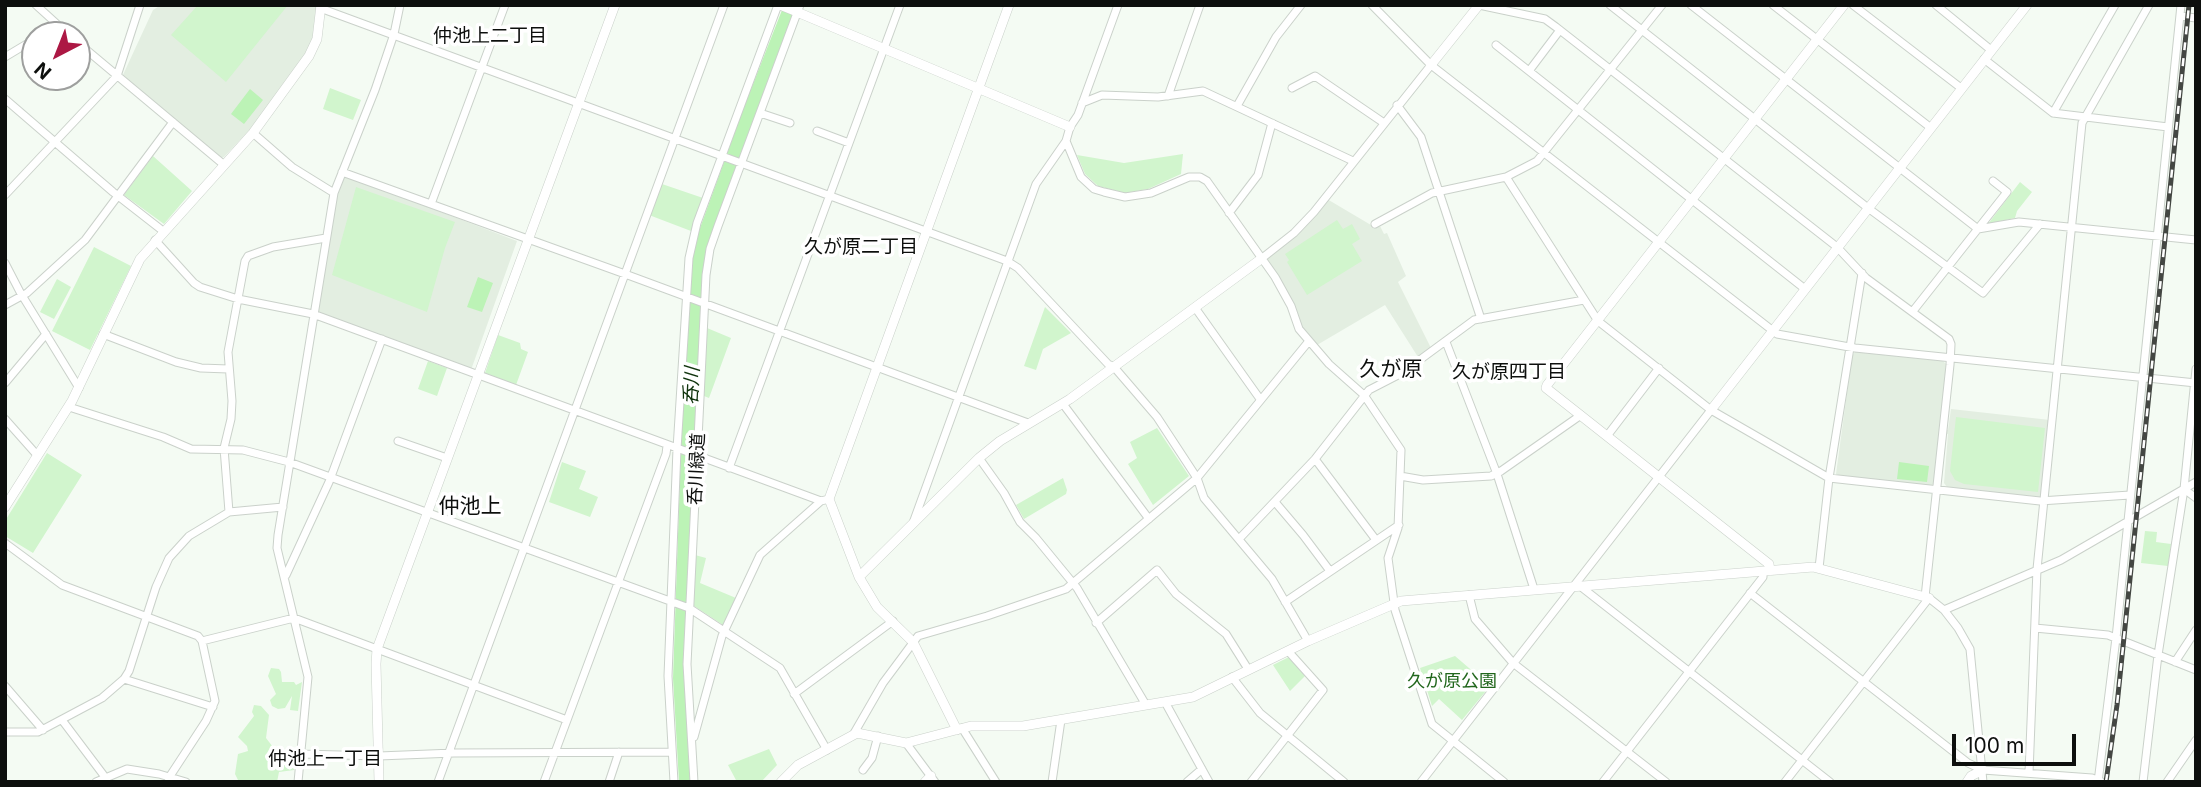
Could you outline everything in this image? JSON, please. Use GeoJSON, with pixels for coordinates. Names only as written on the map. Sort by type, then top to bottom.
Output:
{"type":"FeatureCollection","features":[{"type":"Feature","properties":{"kind":"street"},"geometry":{"type":"LineString","coordinates":[[36,5],[53,21]]}},
{"type":"Feature","properties":{"kind":"street"},"geometry":{"type":"LineString","coordinates":[[5,195],[117,76],[140,5]]}},
{"type":"Feature","properties":{"kind":"street"},"geometry":{"type":"LineString","coordinates":[[298,782],[308,677],[277,548],[334,193],[375,90],[394,34],[400,5]]}},
{"type":"Feature","properties":{"kind":"street"},"geometry":{"type":"LineString","coordinates":[[431,204],[505,5]]}},
{"type":"Feature","properties":{"kind":"street"},"geometry":{"type":"LineString","coordinates":[[379,782],[377,649],[528,239],[582,104],[615,5]]}},
{"type":"Feature","properties":{"kind":"street"},"geometry":{"type":"LineString","coordinates":[[438,782],[724,5]]}},
{"type":"Feature","properties":{"kind":"street"},"geometry":{"type":"LineString","coordinates":[[674,782],[668,676],[689,257],[697,223],[780,5],[1070,127]]}},
{"type":"Feature","properties":{"kind":"street"},"geometry":{"type":"LineString","coordinates":[[729,468],[900,5]]}},
{"type":"Feature","properties":{"kind":"street"},"geometry":{"type":"LineString","coordinates":[[692,745],[724,631],[760,555],[825,500],[1009,5]]}},
{"type":"Feature","properties":{"kind":"street"},"geometry":{"type":"LineString","coordinates":[[913,524],[1036,184],[1066,141],[1118,5]]}},
{"type":"Feature","properties":{"kind":"street"},"geometry":{"type":"LineString","coordinates":[[1168,96],[1200,5]]}},
{"type":"Feature","properties":{"kind":"street"},"geometry":{"type":"LineString","coordinates":[[1237,106],[1276,37],[1301,5]]}},
{"type":"Feature","properties":{"kind":"street"},"geometry":{"type":"LineString","coordinates":[[1372,5],[1431,65],[1777,334],[1849,347],[2195,383]]}},
{"type":"Feature","properties":{"kind":"street"},"geometry":{"type":"LineString","coordinates":[[859,577],[979,458],[1000,441],[1063,404],[1196,309],[1294,233],[1367,147],[1397,105],[1479,5],[1545,19],[1837,247],[1862,273],[1949,339],[1951,344],[1927,598],[1786,782]]}},
{"type":"Feature","properties":{"kind":"street"},"geometry":{"type":"LineString","coordinates":[[1610,5],[1868,208],[1983,293],[2040,224]]}},
{"type":"Feature","properties":{"kind":"street"},"geometry":{"type":"LineString","coordinates":[[1375,224],[1432,193],[1506,177],[1537,161],[1661,5]]}},
{"type":"Feature","properties":{"kind":"street"},"geometry":{"type":"LineString","coordinates":[[1691,5],[1978,229],[2019,222],[2196,240]]}},
{"type":"Feature","properties":{"kind":"street"},"geometry":{"type":"LineString","coordinates":[[1773,5],[1931,128]]}},
{"type":"Feature","properties":{"kind":"street"},"geometry":{"type":"LineString","coordinates":[[1603,782],[1751,593],[1769,564],[1546,388],[1546,385],[1844,5]]}},
{"type":"Feature","properties":{"kind":"street"},"geometry":{"type":"LineString","coordinates":[[1853,5],[1961,88]]}},
{"type":"Feature","properties":{"kind":"street"},"geometry":{"type":"LineString","coordinates":[[1936,5],[1991,50]]}},
{"type":"Feature","properties":{"kind":"street"},"geometry":{"type":"LineString","coordinates":[[2053,113],[2115,5]]}},
{"type":"Feature","properties":{"kind":"street"},"geometry":{"type":"LineString","coordinates":[[2029,773],[2037,569],[2082,122],[2149,5]]}},
{"type":"Feature","properties":{"kind":"street"},"geometry":{"type":"LineString","coordinates":[[1751,593],[1968,762],[1983,770],[2100,781],[2181,5]]}},
{"type":"Feature","properties":{"kind":"street"},"geometry":{"type":"LineString","coordinates":[[5,507],[69,407],[140,259],[253,133],[309,56],[317,39],[321,7],[830,194],[1007,261],[1018,268],[1108,364],[1114,367],[1157,417],[1197,478],[1204,498],[1272,579],[1308,641]]}},
{"type":"Feature","properties":{"kind":"street"},"geometry":{"type":"LineString","coordinates":[[1421,782],[1576,586],[2023,7]]}},
{"type":"Feature","properties":{"kind":"street","name":"呑川緑道"},"geometry":{"type":"LineString","coordinates":[[694,782],[687,664],[704,303],[710,249],[797,10]]}},
{"type":"Feature","properties":{"kind":"street"},"geometry":{"type":"LineString","coordinates":[[2180,16],[2196,18]]}},
{"type":"Feature","properties":{"kind":"street"},"geometry":{"type":"LineString","coordinates":[[1529,71],[1560,30]]}},
{"type":"Feature","properties":{"kind":"street"},"geometry":{"type":"LineString","coordinates":[[1496,45],[1805,289]]}},
{"type":"Feature","properties":{"kind":"street"},"geometry":{"type":"LineString","coordinates":[[5,57],[21,47]]}},
{"type":"Feature","properties":{"kind":"street"},"geometry":{"type":"LineString","coordinates":[[91,54],[223,164]]}},
{"type":"Feature","properties":{"kind":"street"},"geometry":{"type":"LineString","coordinates":[[1984,60],[2053,113],[2168,127]]}},
{"type":"Feature","properties":{"kind":"street"},"geometry":{"type":"LineString","coordinates":[[1292,88],[1315,76],[1384,123]]}},
{"type":"Feature","properties":{"kind":"street"},"geometry":{"type":"LineString","coordinates":[[1082,103],[1102,95],[1168,96],[1203,91],[1353,161]]}},
{"type":"Feature","properties":{"kind":"street"},"geometry":{"type":"LineString","coordinates":[[5,99],[54,143],[163,231]]}},
{"type":"Feature","properties":{"kind":"street"},"geometry":{"type":"LineString","coordinates":[[1397,105],[1421,137],[1481,319]]}},
{"type":"Feature","properties":{"kind":"street"},"geometry":{"type":"LineString","coordinates":[[760,113],[790,123]]}},
{"type":"Feature","properties":{"kind":"street"},"geometry":{"type":"LineString","coordinates":[[5,305],[22,296],[85,240],[173,122]]}},
{"type":"Feature","properties":{"kind":"street"},"geometry":{"type":"LineString","coordinates":[[1229,213],[1258,175],[1272,123]]}},
{"type":"Feature","properties":{"kind":"street"},"geometry":{"type":"LineString","coordinates":[[817,131],[849,143]]}},
{"type":"Feature","properties":{"kind":"street"},"geometry":{"type":"LineString","coordinates":[[253,133],[292,167],[334,193]]}},
{"type":"Feature","properties":{"kind":"street"},"geometry":{"type":"LineString","coordinates":[[1066,141],[1081,177],[1094,189],[1125,197],[1151,193],[1189,177],[1200,177],[1206,181],[1275,277],[1291,306],[1299,329],[1329,364],[1364,395],[1401,450],[1399,525],[1388,558],[1395,610],[1432,724],[1504,782]]}},
{"type":"Feature","properties":{"kind":"street"},"geometry":{"type":"LineString","coordinates":[[342,172],[1028,424]]}},
{"type":"Feature","properties":{"kind":"street"},"geometry":{"type":"LineString","coordinates":[[1506,177],[1598,321],[1711,410],[1829,478],[2044,500],[2130,495]]}},
{"type":"Feature","properties":{"kind":"street"},"geometry":{"type":"LineString","coordinates":[[1913,311],[2007,192],[1993,181]]}},
{"type":"Feature","properties":{"kind":"street"},"geometry":{"type":"LineString","coordinates":[[229,512],[224,449],[231,419],[228,352],[245,261],[248,256],[273,247],[326,238]]}},
{"type":"Feature","properties":{"kind":"street"},"geometry":{"type":"LineString","coordinates":[[155,240],[196,285],[238,299],[313,314],[667,446],[825,500],[859,577],[877,607],[913,642],[959,729],[996,782]]}},
{"type":"Feature","properties":{"kind":"street"},"geometry":{"type":"LineString","coordinates":[[5,263],[22,296],[79,388]]}},
{"type":"Feature","properties":{"kind":"street"},"geometry":{"type":"LineString","coordinates":[[1819,568],[1829,478],[1862,273]]}},
{"type":"Feature","properties":{"kind":"street"},"geometry":{"type":"LineString","coordinates":[[1239,539],[1315,458],[1369,390],[1402,373],[1474,320],[1584,300]]}},
{"type":"Feature","properties":{"kind":"street"},"geometry":{"type":"LineString","coordinates":[[1196,309],[1260,399]]}},
{"type":"Feature","properties":{"kind":"street"},"geometry":{"type":"LineString","coordinates":[[5,383],[46,334]]}},
{"type":"Feature","properties":{"kind":"street"},"geometry":{"type":"LineString","coordinates":[[103,334],[176,362],[201,368],[229,369]]}},
{"type":"Feature","properties":{"kind":"street"},"geometry":{"type":"LineString","coordinates":[[285,576],[331,477],[382,340]]}},
{"type":"Feature","properties":{"kind":"street"},"geometry":{"type":"LineString","coordinates":[[853,735],[883,683],[918,636],[988,616],[1066,589],[1197,478],[1309,341]]}},
{"type":"Feature","properties":{"kind":"street"},"geometry":{"type":"LineString","coordinates":[[1446,342],[1497,474],[1534,589]]}},
{"type":"Feature","properties":{"kind":"street"},"geometry":{"type":"LineString","coordinates":[[1607,436],[1659,368]]}},
{"type":"Feature","properties":{"kind":"street"},"geometry":{"type":"LineString","coordinates":[[2143,782],[2158,655],[2184,489],[2196,369]]}},
{"type":"Feature","properties":{"kind":"street"},"geometry":{"type":"LineString","coordinates":[[1063,404],[1149,519]]}},
{"type":"Feature","properties":{"kind":"street"},"geometry":{"type":"LineString","coordinates":[[69,407],[163,437],[191,449],[243,450],[289,462],[689,608],[780,668],[827,750]]}},
{"type":"Feature","properties":{"kind":"street"},"geometry":{"type":"LineString","coordinates":[[1400,476],[1423,480],[1497,474],[1581,415]]}},
{"type":"Feature","properties":{"kind":"street"},"geometry":{"type":"LineString","coordinates":[[5,419],[37,455]]}},
{"type":"Feature","properties":{"kind":"street"},"geometry":{"type":"LineString","coordinates":[[398,441],[447,458]]}},
{"type":"Feature","properties":{"kind":"street"},"geometry":{"type":"LineString","coordinates":[[544,782],[667,446]]}},
{"type":"Feature","properties":{"kind":"street"},"geometry":{"type":"LineString","coordinates":[[979,458],[1004,492],[1020,522],[1073,583],[1146,705]]}},
{"type":"Feature","properties":{"kind":"street"},"geometry":{"type":"LineString","coordinates":[[1315,458],[1376,540]]}},
{"type":"Feature","properties":{"kind":"street"},"geometry":{"type":"LineString","coordinates":[[1944,610],[2061,560],[2196,482]]}},
{"type":"Feature","properties":{"kind":"street"},"geometry":{"type":"LineString","coordinates":[[2184,489],[2196,498]]}},
{"type":"Feature","properties":{"kind":"street"},"geometry":{"type":"LineString","coordinates":[[1275,502],[1330,571]]}},
{"type":"Feature","properties":{"kind":"street"},"geometry":{"type":"LineString","coordinates":[[5,732],[43,730],[102,698],[124,679],[169,558],[189,536],[229,512],[283,507]]}},
{"type":"Feature","properties":{"kind":"street"},"geometry":{"type":"LineString","coordinates":[[1285,602],[1399,525]]}},
{"type":"Feature","properties":{"kind":"street"},"geometry":{"type":"LineString","coordinates":[[5,543],[62,585],[198,636],[202,641],[214,696],[213,707],[169,779]]}},
{"type":"Feature","properties":{"kind":"street"},"geometry":{"type":"LineString","coordinates":[[781,782],[798,765],[861,733],[906,743],[975,725],[1023,726],[1193,697],[1395,602],[1819,568],[1927,598],[1944,610],[1958,628],[1970,649],[1983,782]]}},
{"type":"Feature","properties":{"kind":"street"},"geometry":{"type":"LineString","coordinates":[[1096,623],[1157,570],[1176,594],[1226,634],[1248,669]]}},
{"type":"Feature","properties":{"kind":"street"},"geometry":{"type":"LineString","coordinates":[[1576,586],[1830,782]]}},
{"type":"Feature","properties":{"kind":"street"},"geometry":{"type":"LineString","coordinates":[[1469,595],[1475,619],[1513,663],[1666,782]]}},
{"type":"Feature","properties":{"kind":"street"},"geometry":{"type":"LineString","coordinates":[[202,641],[294,618],[567,720]]}},
{"type":"Feature","properties":{"kind":"street"},"geometry":{"type":"LineString","coordinates":[[794,694],[892,621]]}},
{"type":"Feature","properties":{"kind":"street"},"geometry":{"type":"LineString","coordinates":[[2035,628],[2108,635],[2196,670]]}},
{"type":"Feature","properties":{"kind":"street"},"geometry":{"type":"LineString","coordinates":[[2175,662],[2196,631]]}},
{"type":"Feature","properties":{"kind":"street"},"geometry":{"type":"LineString","coordinates":[[1251,782],[1323,690],[1288,651]]}},
{"type":"Feature","properties":{"kind":"street"},"geometry":{"type":"LineString","coordinates":[[1232,677],[1260,713],[1344,782]]}},
{"type":"Feature","properties":{"kind":"street"},"geometry":{"type":"LineString","coordinates":[[124,679],[213,707]]}},
{"type":"Feature","properties":{"kind":"street"},"geometry":{"type":"LineString","coordinates":[[5,686],[43,730]]}},
{"type":"Feature","properties":{"kind":"street"},"geometry":{"type":"LineString","coordinates":[[1166,702],[1209,782]]}},
{"type":"Feature","properties":{"kind":"street"},"geometry":{"type":"LineString","coordinates":[[62,720],[105,776]]}},
{"type":"Feature","properties":{"kind":"street"},"geometry":{"type":"LineString","coordinates":[[1052,782],[1061,720]]}},
{"type":"Feature","properties":{"kind":"street"},"geometry":{"type":"LineString","coordinates":[[863,770],[872,758],[878,736]]}},
{"type":"Feature","properties":{"kind":"street"},"geometry":{"type":"LineString","coordinates":[[2167,782],[2196,740]]}},
{"type":"Feature","properties":{"kind":"street"},"geometry":{"type":"LineString","coordinates":[[906,743],[930,780]]}},
{"type":"Feature","properties":{"kind":"street"},"geometry":{"type":"LineString","coordinates":[[608,782],[619,752]]}},
{"type":"Feature","properties":{"kind":"street"},"geometry":{"type":"LineString","coordinates":[[301,754],[379,756],[672,752]]}},
{"type":"Feature","properties":{"kind":"street"},"geometry":{"type":"LineString","coordinates":[[96,782],[127,769],[186,782]]}},
{"type":"Feature","properties":{"kind":"street"},"geometry":{"type":"LineString","coordinates":[[1187,782],[1202,769]]}},
{"type":"Feature","properties":{"kind":"street"},"geometry":{"type":"LineString","coordinates":[[1967,782],[1971,776],[1983,770]]}},
{"type":"Feature","properties":{"kind":"shaded area"},"geometry":{"type":"Polygon","coordinates":[[[161,5],[317,5],[312,43],[307,56],[288,77],[253,126],[224,157],[221,158],[122,77],[153,10],[161,5]]]}},
{"type":"Feature","properties":{"kind":"shaded area"},"geometry":{"type":"Polygon","coordinates":[[[344,175],[517,241],[471,370],[316,311],[336,201],[344,175]]]}},
{"type":"Feature","properties":{"kind":"shaded area"},"geometry":{"type":"Polygon","coordinates":[[[1327,199],[1376,228],[1380,226],[1384,234],[1387,233],[1406,276],[1398,282],[1431,348],[1418,357],[1385,305],[1317,345],[1304,331],[1290,296],[1266,261],[1327,199]]]}},
{"type":"Feature","properties":{"kind":"shaded area"},"geometry":{"type":"Polygon","coordinates":[[[1855,352],[1943,361],[1946,364],[1940,429],[1948,430],[1951,409],[2050,420],[2043,495],[2040,497],[1947,487],[1944,483],[1948,434],[1939,432],[1934,483],[1931,486],[1838,477],[1836,474],[1852,356],[1855,352]]]}},
{"type":"Feature","properties":{"kind":"green space"},"geometry":{"type":"Polygon","coordinates":[[[198,5],[288,5],[226,82],[171,35],[198,5]]]}},
{"type":"Feature","properties":{"kind":"green space"},"geometry":{"type":"Polygon","coordinates":[[[330,88],[361,100],[353,120],[323,109],[330,88]]]}},
{"type":"Feature","properties":{"kind":"green space"},"geometry":{"type":"Polygon","coordinates":[[[1183,154],[1181,174],[1148,189],[1125,193],[1098,186],[1085,174],[1077,155],[1124,163],[1183,154]]]}},
{"type":"Feature","properties":{"kind":"green space"},"geometry":{"type":"Polygon","coordinates":[[[153,156],[192,191],[164,224],[124,195],[153,156]]]}},
{"type":"Feature","properties":{"kind":"green space"},"geometry":{"type":"Polygon","coordinates":[[[2020,182],[2032,192],[2017,211],[2015,218],[1988,224],[2020,182]]]}},
{"type":"Feature","properties":{"kind":"green space"},"geometry":{"type":"Polygon","coordinates":[[[662,184],[703,198],[691,231],[649,215],[662,184]]]}},
{"type":"Feature","properties":{"kind":"green space"},"geometry":{"type":"Polygon","coordinates":[[[356,187],[455,222],[427,312],[332,275],[356,187]]]}},
{"type":"Feature","properties":{"kind":"green space"},"geometry":{"type":"Polygon","coordinates":[[[1337,220],[1343,229],[1352,224],[1360,239],[1352,244],[1362,261],[1307,295],[1285,254],[1337,220]]]}},
{"type":"Feature","properties":{"kind":"green space"},"geometry":{"type":"Polygon","coordinates":[[[94,247],[131,266],[90,350],[52,331],[94,247]]]}},
{"type":"Feature","properties":{"kind":"green space"},"geometry":{"type":"Polygon","coordinates":[[[57,279],[71,287],[54,319],[40,312],[57,279]]]}},
{"type":"Feature","properties":{"kind":"green space"},"geometry":{"type":"Polygon","coordinates":[[[1045,307],[1071,333],[1043,349],[1036,370],[1024,366],[1045,307]]]}},
{"type":"Feature","properties":{"kind":"green space"},"geometry":{"type":"Polygon","coordinates":[[[707,328],[731,338],[709,398],[704,396],[707,328]]]}},
{"type":"Feature","properties":{"kind":"green space"},"geometry":{"type":"Polygon","coordinates":[[[498,335],[520,343],[521,349],[528,352],[516,385],[485,373],[498,335]]]}},
{"type":"Feature","properties":{"kind":"green space"},"geometry":{"type":"Polygon","coordinates":[[[428,361],[447,368],[437,396],[418,389],[428,361]]]}},
{"type":"Feature","properties":{"kind":"green space"},"geometry":{"type":"Polygon","coordinates":[[[1956,417],[2045,428],[2038,492],[1964,484],[1955,480],[1950,471],[1956,417]]]}},
{"type":"Feature","properties":{"kind":"green space"},"geometry":{"type":"Polygon","coordinates":[[[1157,428],[1189,476],[1153,505],[1128,464],[1137,458],[1130,442],[1157,428]]]}},
{"type":"Feature","properties":{"kind":"green space"},"geometry":{"type":"Polygon","coordinates":[[[47,453],[82,475],[33,553],[5,536],[5,521],[47,453]]]}},
{"type":"Feature","properties":{"kind":"green space"},"geometry":{"type":"Polygon","coordinates":[[[562,462],[586,471],[579,489],[598,497],[590,517],[549,502],[562,462]]]}},
{"type":"Feature","properties":{"kind":"green space"},"geometry":{"type":"Polygon","coordinates":[[[1063,478],[1066,494],[1024,519],[1016,505],[1063,478]]]}},
{"type":"Feature","properties":{"kind":"green space"},"geometry":{"type":"Polygon","coordinates":[[[2145,531],[2157,532],[2156,542],[2171,544],[2168,566],[2141,563],[2145,531]]]}},
{"type":"Feature","properties":{"kind":"green space"},"geometry":{"type":"Polygon","coordinates":[[[695,555],[706,558],[700,583],[736,598],[723,625],[691,604],[695,555]]]}},
{"type":"Feature","properties":{"kind":"green space","name":"久が原公園"},"geometry":{"type":"Polygon","coordinates":[[[1455,656],[1490,686],[1462,720],[1439,699],[1432,706],[1420,668],[1455,656]]]}},
{"type":"Feature","properties":{"kind":"green space"},"geometry":{"type":"Polygon","coordinates":[[[1289,657],[1305,676],[1290,691],[1273,665],[1289,657]]]}},
{"type":"Feature","properties":{"kind":"green space"},"geometry":{"type":"Polygon","coordinates":[[[271,668],[279,669],[282,682],[294,682],[296,685],[302,682],[298,711],[290,710],[292,696],[285,708],[272,706],[270,700],[276,694],[268,676],[271,668]]]}},
{"type":"Feature","properties":{"kind":"green space"},"geometry":{"type":"Polygon","coordinates":[[[254,705],[261,706],[269,715],[266,738],[276,751],[295,754],[294,770],[279,772],[277,782],[239,782],[235,774],[238,754],[248,751],[238,737],[254,716],[254,705]]]}},
{"type":"Feature","properties":{"kind":"green space"},"geometry":{"type":"Polygon","coordinates":[[[769,749],[777,765],[761,782],[737,782],[728,765],[769,749]]]}},
{"type":"Feature","properties":{"kind":"water","name":"呑川"},"geometry":{"type":"Polygon","coordinates":[[[784,5],[796,5],[708,246],[689,608],[692,782],[679,782],[673,678],[681,447],[692,256],[744,107],[784,5]]]}},
{"type":"Feature","properties":{"kind":"water"},"geometry":{"type":"Polygon","coordinates":[[[250,89],[263,100],[244,124],[231,114],[250,89]]]}},
{"type":"Feature","properties":{"kind":"water"},"geometry":{"type":"Polygon","coordinates":[[[478,277],[493,283],[482,312],[467,307],[478,277]]]}},
{"type":"Feature","properties":{"kind":"water"},"geometry":{"type":"Polygon","coordinates":[[[1899,462],[1929,466],[1927,482],[1897,479],[1899,462]]]}},
{"type":"Feature","properties":{"kind":"railway"},"geometry":{"type":"LineString","coordinates":[[2106,782],[2117,705],[2189,5]]}},
{"type":"Feature","properties":{"kind":"district","name":"仲池上二丁目"},"geometry":{"type":"Point","coordinates":[490,36]}},
{"type":"Feature","properties":{"kind":"district","name":"久が原二丁目"},"geometry":{"type":"Point","coordinates":[861,247]}},
{"type":"Feature","properties":{"kind":"district","name":"久が原"},"geometry":{"type":"Point","coordinates":[1391,370]}},
{"type":"Feature","properties":{"kind":"district","name":"久が原四丁目"},"geometry":{"type":"Point","coordinates":[1509,372]}},
{"type":"Feature","properties":{"kind":"district","name":"仲池上"},"geometry":{"type":"Point","coordinates":[470,507]}},
{"type":"Feature","properties":{"kind":"district","name":"仲池上一丁目"},"geometry":{"type":"Point","coordinates":[325,759]}}]}
